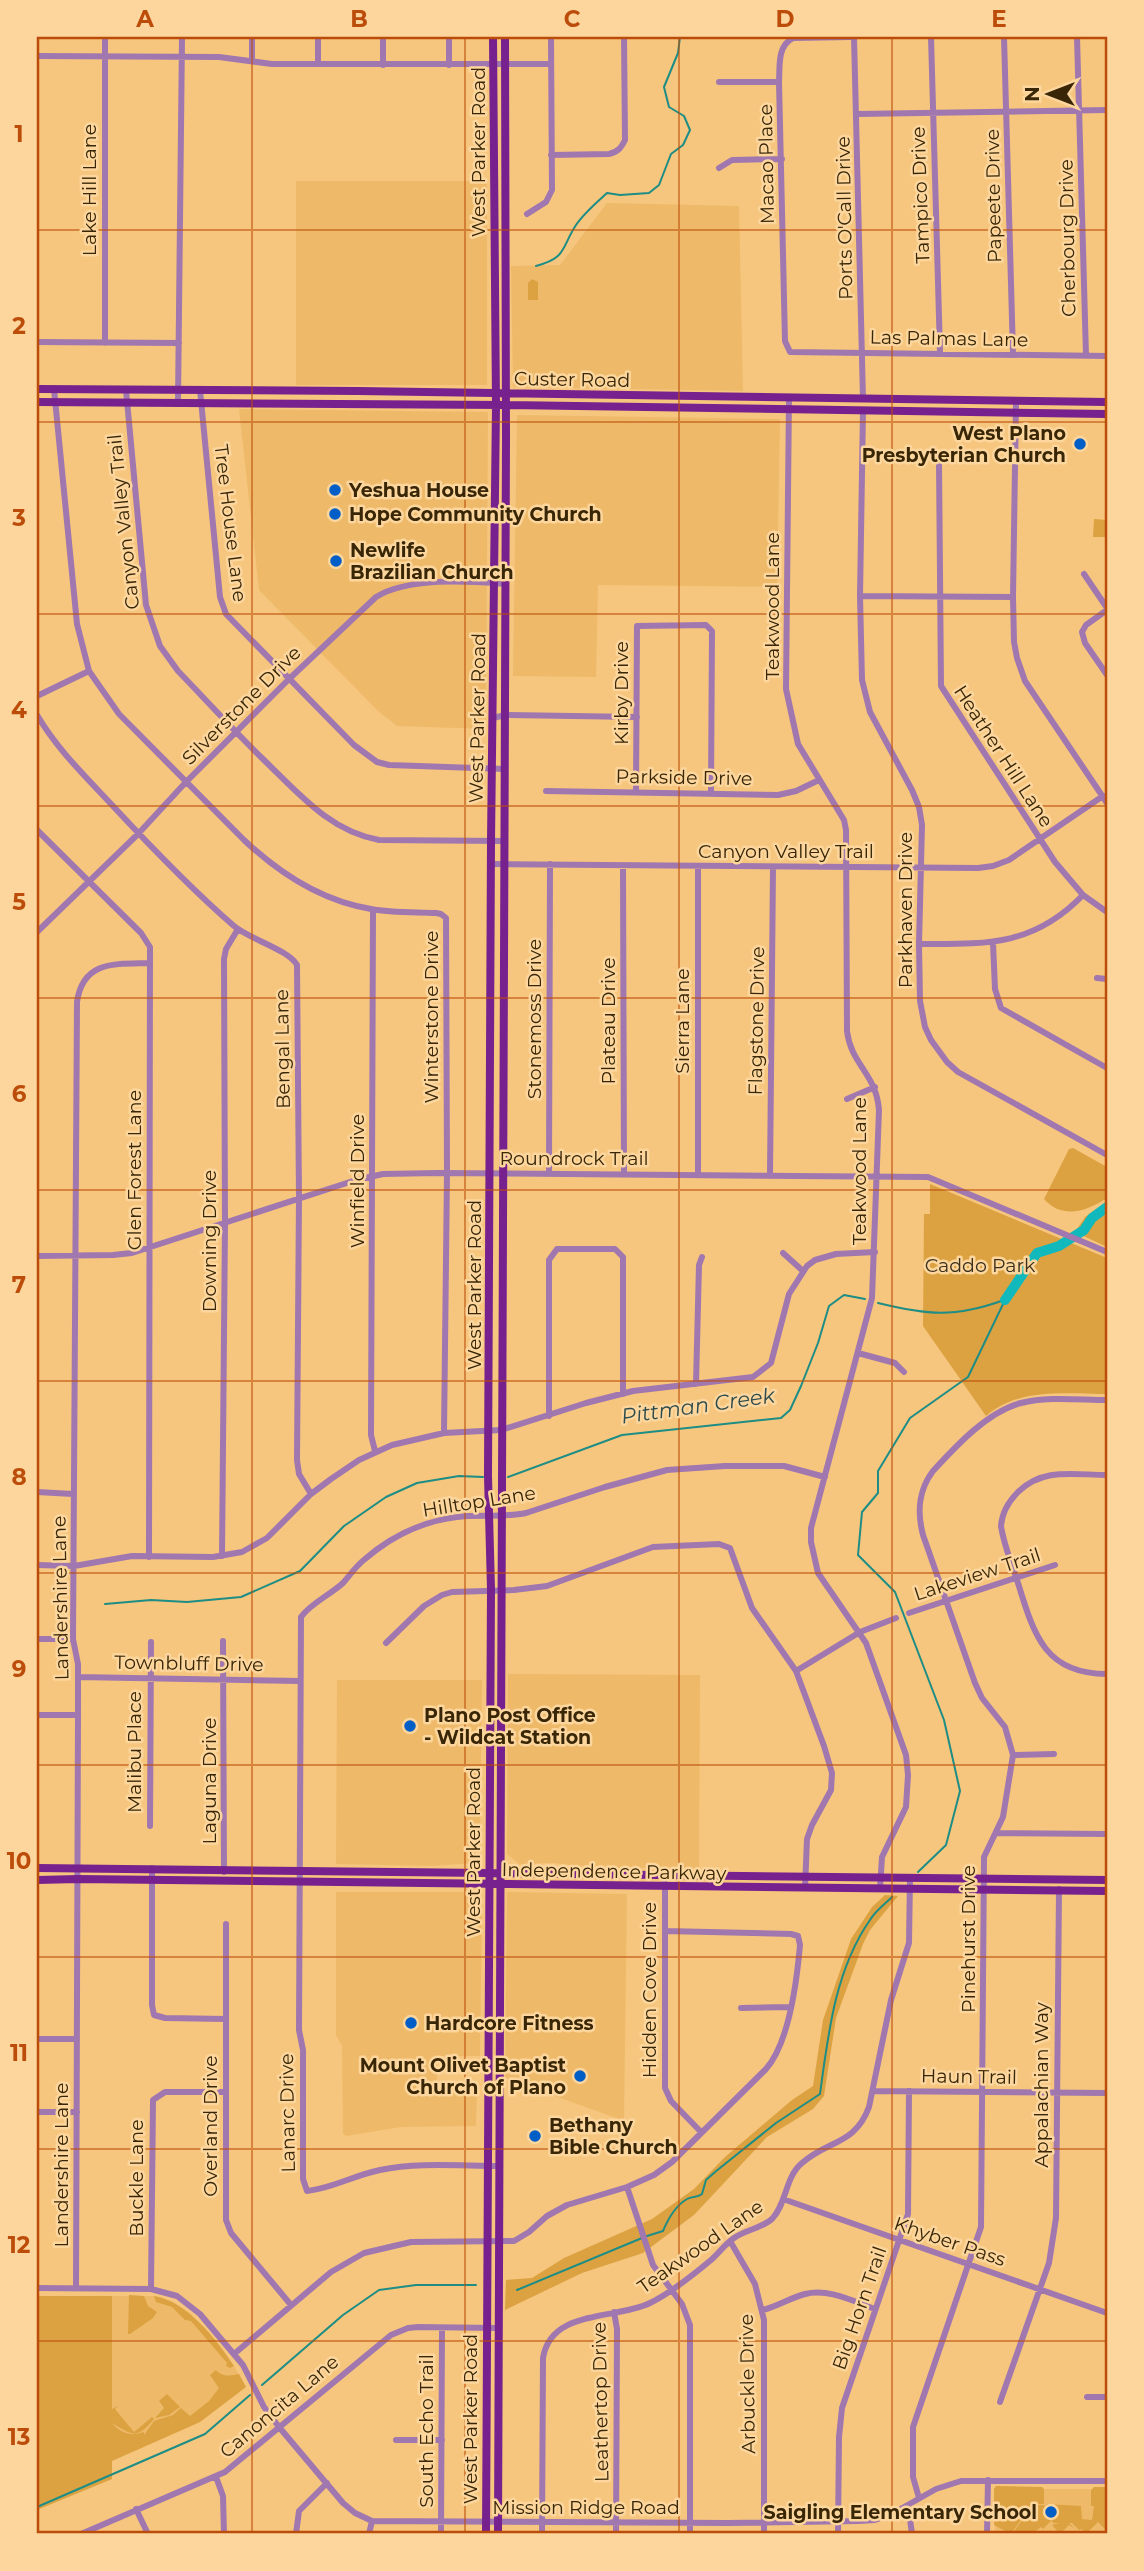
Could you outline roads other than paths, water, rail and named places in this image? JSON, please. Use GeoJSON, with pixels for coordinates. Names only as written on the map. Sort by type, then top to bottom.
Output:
{"type":"FeatureCollection","features":[{"type":"Feature","properties":{"kind":"main road","name":"West Parker Road"},"geometry":{"type":"LineString","coordinates":[[486,2534],[491,1589],[491,841],[496,405],[493,37]]}},
{"type":"Feature","properties":{"kind":"main road","name":"West Parker Road"},"geometry":{"type":"LineString","coordinates":[[498,2534],[506,490],[505,37]]}},
{"type":"Feature","properties":{"kind":"main road"},"geometry":{"type":"LineString","coordinates":[[493,158],[505,158]]}},
{"type":"Feature","properties":{"kind":"main road"},"geometry":{"type":"LineString","coordinates":[[493,190],[505,190]]}},
{"type":"Feature","properties":{"kind":"main road"},"geometry":{"type":"LineString","coordinates":[[494,314],[506,313]]}},
{"type":"Feature","properties":{"kind":"main road","name":"Custer Road"},"geometry":{"type":"LineString","coordinates":[[37,389],[1107,402]]}},
{"type":"Feature","properties":{"kind":"main road"},"geometry":{"type":"LineString","coordinates":[[715,396],[715,408]]}},
{"type":"Feature","properties":{"kind":"main road"},"geometry":{"type":"LineString","coordinates":[[863,399],[863,410]]}},
{"type":"Feature","properties":{"kind":"main road","name":"Custer Road"},"geometry":{"type":"LineString","coordinates":[[37,402],[506,405],[1107,414]]}},
{"type":"Feature","properties":{"kind":"main road"},"geometry":{"type":"LineString","coordinates":[[495,490],[506,490]]}},
{"type":"Feature","properties":{"kind":"main road"},"geometry":{"type":"LineString","coordinates":[[494,645],[505,646]]}},
{"type":"Feature","properties":{"kind":"main road"},"geometry":{"type":"LineString","coordinates":[[489,1653],[501,1653]]}},
{"type":"Feature","properties":{"kind":"main road"},"geometry":{"type":"LineString","coordinates":[[489,1715],[501,1716]]}},
{"type":"Feature","properties":{"kind":"main road"},"geometry":{"type":"LineString","coordinates":[[489,1784],[500,1784]]}},
{"type":"Feature","properties":{"kind":"main road","name":"Independence Parkway"},"geometry":{"type":"LineString","coordinates":[[37,1868],[1107,1880]]}},
{"type":"Feature","properties":{"kind":"main road"},"geometry":{"type":"LineString","coordinates":[[398,1872],[398,1884]]}},
{"type":"Feature","properties":{"kind":"main road"},"geometry":{"type":"LineString","coordinates":[[586,1876],[586,1886]]}},
{"type":"Feature","properties":{"kind":"main road","name":"Independence Parkway"},"geometry":{"type":"LineString","coordinates":[[37,1880],[1107,1891]]}},
{"type":"Feature","properties":{"kind":"main road"},"geometry":{"type":"LineString","coordinates":[[488,1974],[500,1974]]}},
{"type":"Feature","properties":{"kind":"main road"},"geometry":{"type":"LineString","coordinates":[[488,2049],[499,2049]]}},
{"type":"Feature","properties":{"kind":"street","name":"Lake Hill Lane"},"geometry":{"type":"LineString","coordinates":[[104,37],[105,343]]}},
{"type":"Feature","properties":{"kind":"street"},"geometry":{"type":"LineString","coordinates":[[178,402],[182,37]]}},
{"type":"Feature","properties":{"kind":"street"},"geometry":{"type":"LineString","coordinates":[[252,37],[252,61]]}},
{"type":"Feature","properties":{"kind":"street"},"geometry":{"type":"LineString","coordinates":[[318,37],[318,64]]}},
{"type":"Feature","properties":{"kind":"street"},"geometry":{"type":"LineString","coordinates":[[383,37],[383,65]]}},
{"type":"Feature","properties":{"kind":"street"},"geometry":{"type":"LineString","coordinates":[[449,37],[449,65]]}},
{"type":"Feature","properties":{"kind":"street"},"geometry":{"type":"LineString","coordinates":[[527,214],[541,207],[550,196],[551,37]]}},
{"type":"Feature","properties":{"kind":"street"},"geometry":{"type":"LineString","coordinates":[[551,155],[609,154],[616,152],[623,145],[624,37]]}},
{"type":"Feature","properties":{"kind":"street","name":"Macao Place"},"geometry":{"type":"LineString","coordinates":[[790,352],[785,341],[779,82],[781,51],[790,39],[853,37]]}},
{"type":"Feature","properties":{"kind":"street","name":"Ports O'Call Drive"},"geometry":{"type":"LineString","coordinates":[[853,37],[863,399]]}},
{"type":"Feature","properties":{"kind":"street","name":"Tampico Drive"},"geometry":{"type":"LineString","coordinates":[[931,37],[940,352]]}},
{"type":"Feature","properties":{"kind":"street","name":"Papeete Drive"},"geometry":{"type":"LineString","coordinates":[[1004,37],[1013,354]]}},
{"type":"Feature","properties":{"kind":"street","name":"Cherbourg Drive"},"geometry":{"type":"LineString","coordinates":[[1077,37],[1086,355]]}},
{"type":"Feature","properties":{"kind":"street"},"geometry":{"type":"LineString","coordinates":[[37,56],[235,58],[272,64],[551,64]]}},
{"type":"Feature","properties":{"kind":"street"},"geometry":{"type":"LineString","coordinates":[[719,82],[779,82]]}},
{"type":"Feature","properties":{"kind":"street"},"geometry":{"type":"LineString","coordinates":[[857,114],[1107,110]]}},
{"type":"Feature","properties":{"kind":"street"},"geometry":{"type":"LineString","coordinates":[[719,168],[732,160],[782,159]]}},
{"type":"Feature","properties":{"kind":"street"},"geometry":{"type":"LineString","coordinates":[[37,342],[179,343]]}},
{"type":"Feature","properties":{"kind":"street","name":"Las Palmas Lane"},"geometry":{"type":"LineString","coordinates":[[790,352],[1107,356]]}},
{"type":"Feature","properties":{"kind":"street","name":"Winterstone Drive"},"geometry":{"type":"LineString","coordinates":[[54,389],[77,624],[89,671],[119,714],[278,870],[321,894],[373,910],[436,913],[446,918],[444,1433]]}},
{"type":"Feature","properties":{"kind":"street","name":"Canyon Valley Trail"},"geometry":{"type":"LineString","coordinates":[[126,390],[146,605],[152,628],[170,662],[236,733],[310,806],[330,821],[355,834],[379,840],[504,841]]}},
{"type":"Feature","properties":{"kind":"street","name":"Tree House Lane"},"geometry":{"type":"LineString","coordinates":[[200,390],[222,603],[232,620],[354,746],[377,762],[404,767],[505,769]]}},
{"type":"Feature","properties":{"kind":"street","name":"Teakwood Lane"},"geometry":{"type":"LineString","coordinates":[[789,397],[786,689],[798,744],[844,820],[849,1045],[875,1087],[879,1110],[873,1298],[811,1528],[813,1558],[825,1584],[860,1632],[870,1651],[903,1742],[908,1775],[906,1807],[884,1851],[880,1889]]}},
{"type":"Feature","properties":{"kind":"street"},"geometry":{"type":"LineString","coordinates":[[1016,401],[1013,597],[1016,650],[1025,681],[1107,803]]}},
{"type":"Feature","properties":{"kind":"street","name":"Parkhaven Drive"},"geometry":{"type":"LineString","coordinates":[[863,410],[860,596],[865,696],[877,728],[919,807],[922,825],[920,1001],[925,1027],[930,1040],[958,1072],[1107,1155]]}},
{"type":"Feature","properties":{"kind":"street","name":"Heather Hill Lane"},"geometry":{"type":"LineString","coordinates":[[939,463],[941,686],[1040,840],[1083,895],[1107,912]]}},
{"type":"Feature","properties":{"kind":"street"},"geometry":{"type":"LineString","coordinates":[[1084,575],[1107,609],[1086,625],[1082,632],[1085,643],[1107,675]]}},
{"type":"Feature","properties":{"kind":"street","name":"Silverstone Drive"},"geometry":{"type":"LineString","coordinates":[[37,932],[369,602],[391,589],[414,583],[505,584]]}},
{"type":"Feature","properties":{"kind":"street"},"geometry":{"type":"LineString","coordinates":[[860,596],[1013,597]]}},
{"type":"Feature","properties":{"kind":"street","name":"Kirby Drive"},"geometry":{"type":"LineString","coordinates":[[636,792],[637,626],[710,627],[712,631],[711,792]]}},
{"type":"Feature","properties":{"kind":"street"},"geometry":{"type":"LineString","coordinates":[[37,695],[89,671]]}},
{"type":"Feature","properties":{"kind":"street","name":"Bengal Lane"},"geometry":{"type":"LineString","coordinates":[[37,715],[56,744],[138,834],[238,929],[290,957],[296,965],[299,1197],[297,1460],[299,1474],[311,1494]]}},
{"type":"Feature","properties":{"kind":"street"},"geometry":{"type":"LineString","coordinates":[[493,719],[505,715],[637,718]]}},
{"type":"Feature","properties":{"kind":"street","name":"Parkside Drive"},"geometry":{"type":"LineString","coordinates":[[546,791],[788,794],[818,780]]}},
{"type":"Feature","properties":{"kind":"street","name":"Canyon Valley Trail"},"geometry":{"type":"LineString","coordinates":[[491,864],[920,868],[993,866],[1009,860],[1103,796]]}},
{"type":"Feature","properties":{"kind":"street","name":"Glen Forest Lane"},"geometry":{"type":"LineString","coordinates":[[37,830],[147,940],[150,947],[149,1557]]}},
{"type":"Feature","properties":{"kind":"street","name":"Stonemoss Drive"},"geometry":{"type":"LineString","coordinates":[[549,1174],[550,864]]}},
{"type":"Feature","properties":{"kind":"street","name":"Plateau Drive"},"geometry":{"type":"LineString","coordinates":[[623,866],[624,1175]]}},
{"type":"Feature","properties":{"kind":"street","name":"Sierra Lane"},"geometry":{"type":"LineString","coordinates":[[698,866],[698,1175]]}},
{"type":"Feature","properties":{"kind":"street","name":"Flagstone Drive"},"geometry":{"type":"LineString","coordinates":[[770,1176],[773,867]]}},
{"type":"Feature","properties":{"kind":"street"},"geometry":{"type":"LineString","coordinates":[[919,944],[1007,941],[1056,919],[1083,895]]}},
{"type":"Feature","properties":{"kind":"street","name":"Winfield Drive"},"geometry":{"type":"LineString","coordinates":[[373,910],[371,1435],[375,1451]]}},
{"type":"Feature","properties":{"kind":"street","name":"Downing Drive"},"geometry":{"type":"LineString","coordinates":[[222,1556],[224,959],[226,949],[238,929]]}},
{"type":"Feature","properties":{"kind":"street"},"geometry":{"type":"LineString","coordinates":[[993,943],[995,989],[1001,1008],[1107,1068]]}},
{"type":"Feature","properties":{"kind":"street","name":"Landershire Lane"},"geometry":{"type":"LineString","coordinates":[[76,2288],[78,1676],[73,1639],[73,1494],[79,992],[85,979],[100,968],[150,963]]}},
{"type":"Feature","properties":{"kind":"street"},"geometry":{"type":"LineString","coordinates":[[1097,978],[1107,979]]}},
{"type":"Feature","properties":{"kind":"street"},"geometry":{"type":"LineString","coordinates":[[847,1100],[875,1087]]}},
{"type":"Feature","properties":{"kind":"street","name":"Roundrock Trail"},"geometry":{"type":"LineString","coordinates":[[37,1256],[113,1255],[149,1248],[299,1197],[373,1176],[447,1173],[928,1177],[1107,1252]]}},
{"type":"Feature","properties":{"kind":"street"},"geometry":{"type":"LineString","coordinates":[[549,1416],[549,1260],[557,1249],[615,1249],[622,1257],[623,1394]]}},
{"type":"Feature","properties":{"kind":"street"},"geometry":{"type":"LineString","coordinates":[[37,1565],[74,1566],[123,1557],[222,1556],[249,1549],[267,1538],[311,1494],[375,1451],[444,1433],[501,1430],[623,1394],[753,1377],[771,1363],[789,1294],[803,1271],[815,1260],[825,1256],[875,1252]]}},
{"type":"Feature","properties":{"kind":"street"},"geometry":{"type":"LineString","coordinates":[[783,1253],[803,1271]]}},
{"type":"Feature","properties":{"kind":"street"},"geometry":{"type":"LineString","coordinates":[[696,1384],[699,1265],[702,1256]]}},
{"type":"Feature","properties":{"kind":"street"},"geometry":{"type":"LineString","coordinates":[[858,1353],[895,1363],[904,1372]]}},
{"type":"Feature","properties":{"kind":"street","name":"Pinehurst Drive"},"geometry":{"type":"LineString","coordinates":[[919,2498],[913,2477],[913,2427],[970,2264],[982,2218],[985,1852],[1005,1809],[1013,1755],[1005,1727],[978,1691],[923,1535],[919,1517],[922,1490],[933,1471],[990,1418],[1007,1408],[1036,1400],[1107,1400]]}},
{"type":"Feature","properties":{"kind":"street","name":"Hilltop Lane"},"geometry":{"type":"LineString","coordinates":[[299,1882],[303,1614],[342,1583],[364,1559],[412,1528],[442,1519],[526,1513],[629,1479],[667,1470],[784,1466],[825,1477]]}},
{"type":"Feature","properties":{"kind":"street"},"geometry":{"type":"LineString","coordinates":[[1107,1475],[1047,1475],[1034,1479],[1013,1497],[1001,1517],[1001,1526],[1030,1622],[1045,1649],[1058,1662],[1076,1672],[1107,1674]]}},
{"type":"Feature","properties":{"kind":"street"},"geometry":{"type":"LineString","coordinates":[[37,1492],[73,1494]]}},
{"type":"Feature","properties":{"kind":"street"},"geometry":{"type":"LineString","coordinates":[[386,1643],[411,1616],[432,1600],[452,1592],[547,1586],[653,1547],[719,1544],[730,1548],[752,1608],[796,1671],[824,1746],[833,1781],[807,1839],[805,1888]]}},
{"type":"Feature","properties":{"kind":"street","name":"Lakeview Trail"},"geometry":{"type":"LineString","coordinates":[[909,1613],[1055,1565]]}},
{"type":"Feature","properties":{"kind":"street","name":"Lakeview Trail"},"geometry":{"type":"LineString","coordinates":[[796,1671],[860,1632],[896,1618]]}},
{"type":"Feature","properties":{"kind":"street"},"geometry":{"type":"LineString","coordinates":[[37,1639],[73,1639]]}},
{"type":"Feature","properties":{"kind":"street","name":"Laguna Drive"},"geometry":{"type":"LineString","coordinates":[[223,1641],[224,1881]]}},
{"type":"Feature","properties":{"kind":"street","name":"Malibu Place"},"geometry":{"type":"LineString","coordinates":[[150,1826],[151,1642]]}},
{"type":"Feature","properties":{"kind":"street","name":"Townbluff Drive"},"geometry":{"type":"LineString","coordinates":[[78,1676],[300,1681]]}},
{"type":"Feature","properties":{"kind":"street"},"geometry":{"type":"LineString","coordinates":[[37,1715],[78,1715]]}},
{"type":"Feature","properties":{"kind":"street"},"geometry":{"type":"LineString","coordinates":[[1013,1755],[1054,1754]]}},
{"type":"Feature","properties":{"kind":"street"},"geometry":{"type":"LineString","coordinates":[[996,1833],[1107,1834]]}},
{"type":"Feature","properties":{"kind":"street"},"geometry":{"type":"LineString","coordinates":[[152,1868],[154,2015],[165,2018],[226,2019]]}},
{"type":"Feature","properties":{"kind":"street","name":"Hidden Cove Drive"},"geometry":{"type":"LineString","coordinates":[[665,1875],[665,2088],[671,2101],[701,2132]]}},
{"type":"Feature","properties":{"kind":"street","name":"Teakwood Lane"},"geometry":{"type":"LineString","coordinates":[[542,2534],[543,2358],[547,2342],[561,2328],[643,2306],[671,2290],[730,2241],[770,2220],[800,2164],[857,2130],[866,2116],[873,2091],[891,2000],[909,1943],[910,1878]]}},
{"type":"Feature","properties":{"kind":"street","name":"Appalachian Way"},"geometry":{"type":"LineString","coordinates":[[1000,2402],[1049,2263],[1056,2218],[1059,1880]]}},
{"type":"Feature","properties":{"kind":"street","name":"Lanarc Drive"},"geometry":{"type":"LineString","coordinates":[[299,1882],[299,2030],[303,2050],[302,2174],[307,2191],[325,2188],[365,2173],[399,2167],[499,2166]]}},
{"type":"Feature","properties":{"kind":"street","name":"Overland Drive"},"geometry":{"type":"LineString","coordinates":[[226,1924],[227,2228],[291,2305]]}},
{"type":"Feature","properties":{"kind":"street"},"geometry":{"type":"LineString","coordinates":[[233,2354],[331,2272],[354,2258],[374,2250],[411,2242],[498,2242],[521,2238],[547,2216],[567,2205],[627,2187],[663,2169],[701,2132],[773,2061],[782,2042],[790,2007],[798,1964],[798,1936],[665,1931]]}},
{"type":"Feature","properties":{"kind":"street"},"geometry":{"type":"LineString","coordinates":[[741,2008],[790,2007]]}},
{"type":"Feature","properties":{"kind":"street"},"geometry":{"type":"LineString","coordinates":[[37,2039],[77,2039]]}},
{"type":"Feature","properties":{"kind":"street","name":"Haun Trail"},"geometry":{"type":"LineString","coordinates":[[873,2091],[1107,2093]]}},
{"type":"Feature","properties":{"kind":"street","name":"Big Horn Trail"},"geometry":{"type":"LineString","coordinates":[[838,2534],[839,2421],[845,2395],[900,2240],[908,2205],[909,2091]]}},
{"type":"Feature","properties":{"kind":"street","name":"Buckle Lane"},"geometry":{"type":"LineString","coordinates":[[151,2289],[153,2100],[165,2092],[226,2092]]}},
{"type":"Feature","properties":{"kind":"street"},"geometry":{"type":"LineString","coordinates":[[37,2112],[77,2112]]}},
{"type":"Feature","properties":{"kind":"street"},"geometry":{"type":"LineString","coordinates":[[627,2187],[653,2265],[686,2313],[691,2338],[690,2534]]}},
{"type":"Feature","properties":{"kind":"street","name":"Khyber Pass"},"geometry":{"type":"LineString","coordinates":[[783,2199],[1107,2313]]}},
{"type":"Feature","properties":{"kind":"street","name":"Arbuckle Drive"},"geometry":{"type":"LineString","coordinates":[[730,2241],[755,2284],[763,2310],[764,2534]]}},
{"type":"Feature","properties":{"kind":"street"},"geometry":{"type":"LineString","coordinates":[[37,2288],[151,2289],[170,2292],[184,2300],[200,2314],[243,2365],[264,2407],[279,2427],[349,2508],[372,2521],[369,2534]]}},
{"type":"Feature","properties":{"kind":"street"},"geometry":{"type":"LineString","coordinates":[[763,2310],[816,2292],[875,2309]]}},
{"type":"Feature","properties":{"kind":"street","name":"Leathertop Drive"},"geometry":{"type":"LineString","coordinates":[[614,2312],[617,2329],[616,2534]]}},
{"type":"Feature","properties":{"kind":"street","name":"Canoncita Lane"},"geometry":{"type":"LineString","coordinates":[[81,2534],[216,2477],[233,2466],[391,2334],[408,2328],[498,2328]]}},
{"type":"Feature","properties":{"kind":"street","name":"South Echo Trail"},"geometry":{"type":"LineString","coordinates":[[441,2534],[442,2328]]}},
{"type":"Feature","properties":{"kind":"street"},"geometry":{"type":"LineString","coordinates":[[1087,2397],[1107,2397]]}},
{"type":"Feature","properties":{"kind":"street"},"geometry":{"type":"LineString","coordinates":[[396,2440],[442,2440]]}},
{"type":"Feature","properties":{"kind":"street"},"geometry":{"type":"LineString","coordinates":[[216,2477],[223,2496],[224,2534]]}},
{"type":"Feature","properties":{"kind":"street"},"geometry":{"type":"LineString","coordinates":[[988,2480],[988,2534]]}},
{"type":"Feature","properties":{"kind":"street","name":"Mission Ridge Road"},"geometry":{"type":"LineString","coordinates":[[372,2521],[765,2523],[875,2520],[956,2482],[1107,2481]]}},
{"type":"Feature","properties":{"kind":"street"},"geometry":{"type":"LineString","coordinates":[[296,2534],[299,2511],[327,2483]]}},
{"type":"Feature","properties":{"kind":"street"},"geometry":{"type":"LineString","coordinates":[[904,2508],[910,2519],[912,2534]]}},
{"type":"Feature","properties":{"kind":"street"},"geometry":{"type":"LineString","coordinates":[[136,2509],[148,2534]]}},
{"type":"Feature","properties":{"kind":"waterway"},"geometry":{"type":"LineString","coordinates":[[536,266],[558,256],[579,221],[607,193],[649,193],[659,185],[671,154],[683,145],[690,130],[684,116],[669,107],[664,87],[678,53],[680,37]]}},
{"type":"Feature","properties":{"kind":"waterway","name":"Pittman Creek"},"geometry":{"type":"LineString","coordinates":[[1005,1300],[1037,1253],[1059,1246],[1084,1230],[1092,1218],[1107,1207]]}},
{"type":"Feature","properties":{"kind":"waterway","name":"Pittman Creek"},"geometry":{"type":"LineString","coordinates":[[508,1477],[622,1435],[781,1418],[790,1410],[801,1386],[829,1306],[844,1295],[865,1299]]}},
{"type":"Feature","properties":{"kind":"waterway","name":"Pittman Creek"},"geometry":{"type":"LineString","coordinates":[[878,1303],[941,1313],[971,1310],[1004,1300]]}},
{"type":"Feature","properties":{"kind":"waterway"},"geometry":{"type":"LineString","coordinates":[[918,1872],[946,1845],[960,1791],[944,1720],[895,1592],[858,1555],[862,1512],[878,1493],[878,1471],[910,1418],[968,1377],[1005,1300]]}},
{"type":"Feature","properties":{"kind":"waterway","name":"Pittman Creek"},"geometry":{"type":"LineString","coordinates":[[105,1604],[151,1600],[187,1602],[241,1597],[300,1571],[344,1526],[386,1497],[417,1483],[459,1476],[483,1477]]}},
{"type":"Feature","properties":{"kind":"waterway"},"geometry":{"type":"LineString","coordinates":[[647,2236],[663,2231],[675,2209],[687,2199],[702,2194],[706,2180],[715,2172],[776,2123],[820,2094],[826,2049],[841,1981],[858,1939],[872,1917],[892,1897]]}},
{"type":"Feature","properties":{"kind":"waterway"},"geometry":{"type":"LineString","coordinates":[[517,2290],[642,2238]]}},
{"type":"Feature","properties":{"kind":"waterway"},"geometry":{"type":"LineString","coordinates":[[262,2385],[343,2315],[379,2290],[416,2285],[476,2285]]}},
{"type":"Feature","properties":{"kind":"waterway"},"geometry":{"type":"LineString","coordinates":[[37,2507],[205,2434],[250,2395]]}},
{"type":"Feature","properties":{"kind":"place","name":"West Plano Presbyterian Church"},"geometry":{"type":"Point","coordinates":[1080,444]}},
{"type":"Feature","properties":{"kind":"place","name":"Yeshua House"},"geometry":{"type":"Point","coordinates":[335,490]}},
{"type":"Feature","properties":{"kind":"place","name":"Hope Community Church"},"geometry":{"type":"Point","coordinates":[335,514]}},
{"type":"Feature","properties":{"kind":"place","name":"Newlife Brazilian Church"},"geometry":{"type":"Point","coordinates":[336,561]}},
{"type":"Feature","properties":{"kind":"place","name":"Plano Post Office - Wildcat Station"},"geometry":{"type":"Point","coordinates":[410,1726]}},
{"type":"Feature","properties":{"kind":"place","name":"Hardcore Fitness"},"geometry":{"type":"Point","coordinates":[411,2023]}},
{"type":"Feature","properties":{"kind":"place","name":"Mount Olivet Baptist Church of Plano"},"geometry":{"type":"Point","coordinates":[580,2076]}},
{"type":"Feature","properties":{"kind":"place","name":"Bethany Bible Church"},"geometry":{"type":"Point","coordinates":[535,2136]}},
{"type":"Feature","properties":{"kind":"place","name":"Saigling Elementary School"},"geometry":{"type":"Point","coordinates":[1051,2512]}},
{"type":"Feature","properties":{"kind":"park label","name":"Caddo Park"},"geometry":{"type":"Point","coordinates":[980,1265]}}]}
